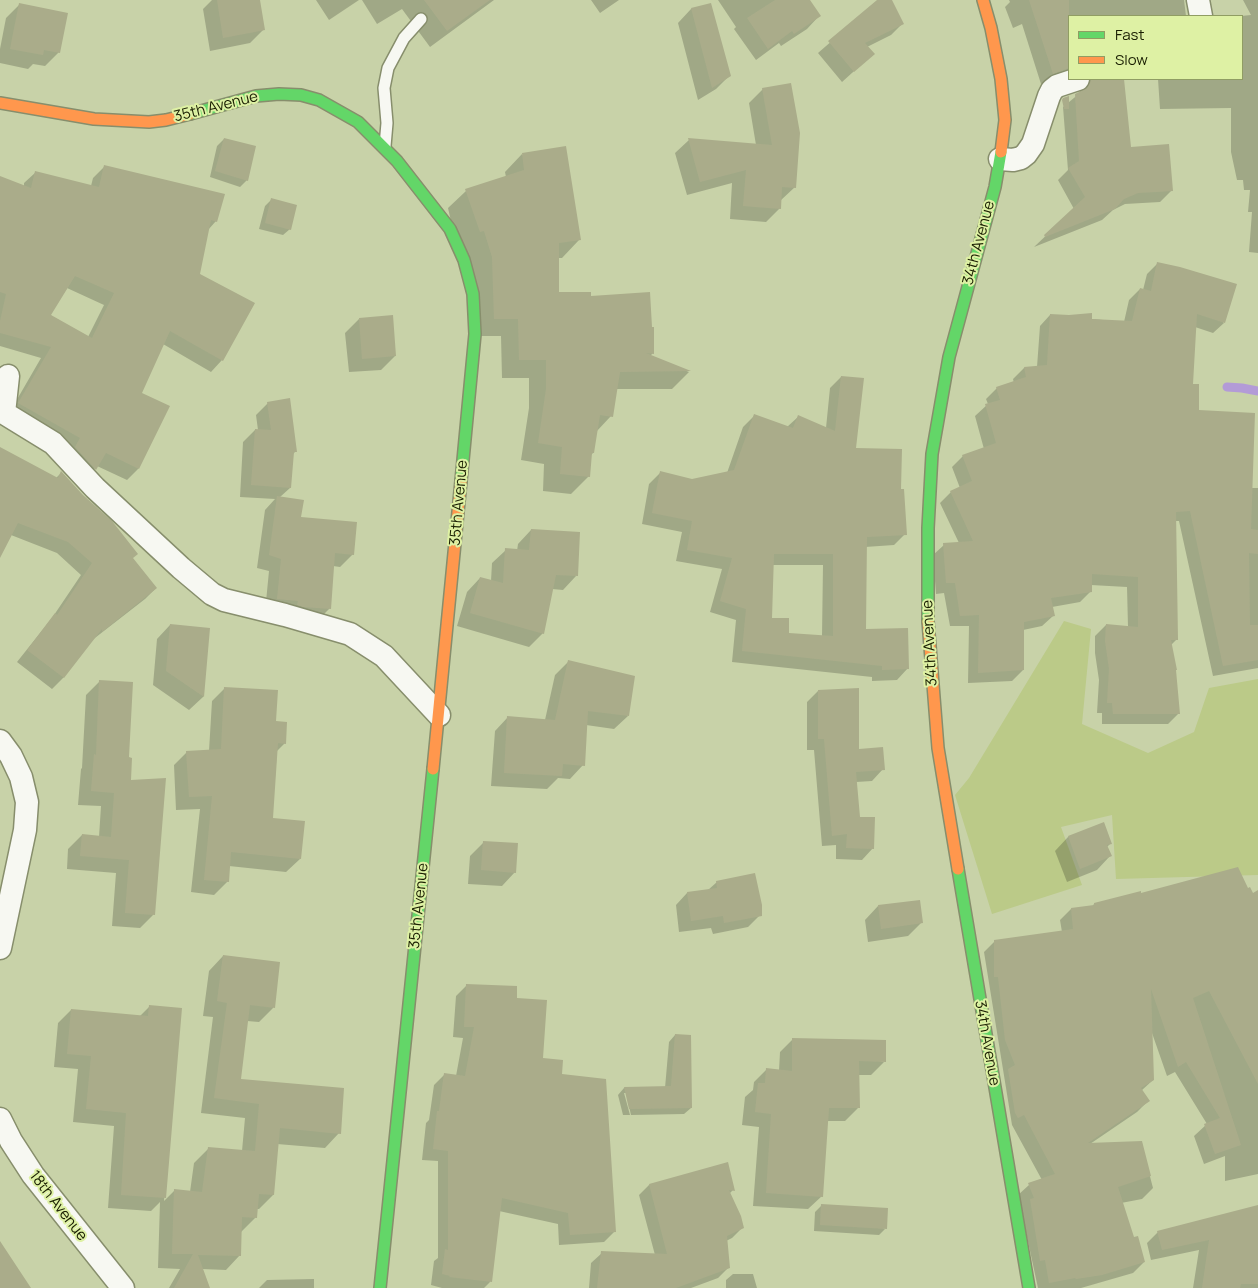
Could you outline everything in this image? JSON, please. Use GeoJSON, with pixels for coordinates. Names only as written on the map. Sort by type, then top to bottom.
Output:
{"type":"FeatureCollection","features":[{"type":"Feature","properties":{"kind":"street","name":"34th Avenue"},"geometry":{"type":"LineString","coordinates":[[983,0],[991,28],[1001,79],[1004,120],[995,187],[949,358],[940,405],[931,463],[927,605],[938,748],[1029,1288]]}},
{"type":"Feature","properties":{"kind":"street"},"geometry":{"type":"LineString","coordinates":[[1198,0],[1202,15]]}},
{"type":"Feature","properties":{"kind":"street"},"geometry":{"type":"LineString","coordinates":[[1000,159],[1013,160],[1021,158],[1026,154],[1033,144],[1052,90],[1057,86],[1075,80]]}},
{"type":"Feature","properties":{"kind":"street","name":"35th Avenue"},"geometry":{"type":"LineString","coordinates":[[0,103],[94,119],[148,122],[166,120],[256,96],[279,94],[319,100],[358,122],[397,161],[450,229],[464,260],[473,294],[475,334],[439,715],[380,1288]]}},
{"type":"Feature","properties":{"kind":"street"},"geometry":{"type":"LineString","coordinates":[[8,376],[4,413],[52,443],[95,488],[181,568],[212,594],[224,600],[294,617],[350,634],[384,656],[439,715]]}},
{"type":"Feature","properties":{"kind":"street"},"geometry":{"type":"LineString","coordinates":[[0,741],[11,756],[21,777],[27,802],[25,830],[0,948]]}},
{"type":"Feature","properties":{"kind":"street","name":"18th Avenue"},"geometry":{"type":"LineString","coordinates":[[0,1119],[11,1141],[33,1175],[123,1288]]}},
{"type":"Feature","properties":{"kind":"lane"},"geometry":{"type":"LineString","coordinates":[[384,149],[387,124],[384,88],[388,68],[404,38],[420,19]]}},
{"type":"Feature","properties":{"kind":"green space"},"geometry":{"type":"Polygon","coordinates":[[[1064,621],[1091,629],[1082,724],[1148,753],[1194,732],[1209,688],[1258,679],[1258,875],[1116,879],[1112,815],[1061,827],[1082,885],[992,914],[955,795],[969,778],[1064,621]]]}},
{"type":"Feature","properties":{"kind":"building"},"geometry":{"type":"Polygon","coordinates":[[[217,0],[260,0],[265,30],[223,38],[217,0]]]}},
{"type":"Feature","properties":{"kind":"building"},"geometry":{"type":"Polygon","coordinates":[[[424,0],[490,0],[447,31],[424,0]]]}},
{"type":"Feature","properties":{"kind":"building"},"geometry":{"type":"Polygon","coordinates":[[[775,0],[810,0],[821,16],[794,34],[792,31],[768,49],[747,18],[775,0]]]}},
{"type":"Feature","properties":{"kind":"building"},"geometry":{"type":"Polygon","coordinates":[[[877,0],[892,0],[904,24],[865,43],[875,54],[854,72],[828,41],[877,0]]]}},
{"type":"Feature","properties":{"kind":"building"},"geometry":{"type":"Polygon","coordinates":[[[1029,0],[1069,0],[1068,68],[1053,74],[1029,0]]]}},
{"type":"Feature","properties":{"kind":"building"},"geometry":{"type":"Polygon","coordinates":[[[19,3],[68,13],[60,53],[44,50],[43,55],[10,49],[19,3]]]}},
{"type":"Feature","properties":{"kind":"building"},"geometry":{"type":"Polygon","coordinates":[[[711,3],[731,76],[712,88],[691,8],[711,3]]]}},
{"type":"Feature","properties":{"kind":"building"},"geometry":{"type":"Polygon","coordinates":[[[1091,80],[1124,80],[1131,147],[1169,144],[1173,191],[1138,193],[1124,199],[1115,209],[1045,237],[1044,235],[1085,197],[1068,168],[1079,161],[1075,94],[1087,88],[1091,80]]]}},
{"type":"Feature","properties":{"kind":"building"},"geometry":{"type":"Polygon","coordinates":[[[791,83],[800,133],[796,188],[782,187],[781,209],[743,206],[746,170],[700,182],[688,138],[772,145],[762,88],[791,83]]]}},
{"type":"Feature","properties":{"kind":"building"},"geometry":{"type":"Polygon","coordinates":[[[1069,96],[1069,109],[1064,109],[1062,100],[1069,96]]]}},
{"type":"Feature","properties":{"kind":"building"},"geometry":{"type":"Polygon","coordinates":[[[224,138],[256,146],[248,181],[215,171],[224,138]]]}},
{"type":"Feature","properties":{"kind":"building"},"geometry":{"type":"Polygon","coordinates":[[[566,146],[581,240],[559,243],[559,292],[591,292],[591,296],[650,292],[652,327],[654,327],[654,354],[646,353],[691,371],[620,372],[613,417],[600,415],[594,453],[592,453],[590,477],[560,474],[562,447],[538,443],[546,389],[546,360],[519,360],[518,319],[494,319],[492,257],[484,231],[480,232],[465,189],[524,170],[522,153],[566,146]]]}},
{"type":"Feature","properties":{"kind":"building"},"geometry":{"type":"Polygon","coordinates":[[[104,165],[225,194],[217,222],[211,220],[200,274],[255,303],[223,361],[170,331],[142,393],[170,406],[139,469],[106,453],[96,470],[75,447],[80,438],[18,403],[51,347],[0,333],[0,321],[6,294],[0,292],[0,176],[31,188],[35,171],[99,187],[104,165]],[[75,276],[51,315],[92,338],[114,293],[75,276]]]}},
{"type":"Feature","properties":{"kind":"building"},"geometry":{"type":"Polygon","coordinates":[[[271,198],[297,205],[291,230],[265,223],[271,198]]]}},
{"type":"Feature","properties":{"kind":"building"},"geometry":{"type":"Polygon","coordinates":[[[1157,262],[1237,284],[1225,323],[1197,314],[1193,384],[1199,384],[1199,410],[1255,413],[1251,529],[1258,530],[1258,554],[1249,553],[1250,625],[1258,625],[1258,660],[1223,666],[1190,511],[1176,512],[1178,640],[1171,640],[1177,670],[1180,714],[1113,714],[1112,703],[1107,703],[1109,669],[1105,641],[1106,624],[1138,627],[1138,577],[1092,574],[1092,592],[1051,598],[1055,616],[1024,622],[1024,670],[978,673],[979,615],[960,616],[955,583],[946,583],[943,543],[973,541],[950,491],[972,481],[962,455],[996,443],[985,404],[1000,400],[996,387],[1026,377],[1024,367],[1047,365],[1050,314],[1092,313],[1092,319],[1132,321],[1140,288],[1151,291],[1157,262]]]}},
{"type":"Feature","properties":{"kind":"building"},"geometry":{"type":"Polygon","coordinates":[[[393,315],[396,356],[362,359],[359,318],[393,315]]]}},
{"type":"Feature","properties":{"kind":"building"},"geometry":{"type":"Polygon","coordinates":[[[841,376],[864,378],[856,448],[902,449],[901,489],[904,489],[907,535],[867,537],[866,629],[908,628],[909,669],[882,670],[882,666],[742,651],[746,609],[720,601],[732,558],[687,550],[692,521],[652,513],[660,471],[692,479],[734,470],[754,414],[793,428],[798,415],[835,431],[841,376]],[[774,554],[772,618],[789,618],[789,633],[833,636],[833,554],[774,554]]]}},
{"type":"Feature","properties":{"kind":"building"},"geometry":{"type":"Polygon","coordinates":[[[290,398],[297,452],[294,452],[291,488],[251,485],[255,429],[271,430],[267,402],[290,398]]]}},
{"type":"Feature","properties":{"kind":"building"},"geometry":{"type":"Polygon","coordinates":[[[0,447],[58,478],[61,471],[83,495],[112,521],[138,554],[133,558],[157,588],[102,632],[102,629],[64,678],[27,650],[55,613],[57,615],[92,563],[68,542],[18,523],[0,558],[0,447]]]}},
{"type":"Feature","properties":{"kind":"building"},"geometry":{"type":"Polygon","coordinates":[[[277,496],[304,500],[301,517],[357,522],[354,555],[335,553],[331,609],[303,607],[297,605],[298,601],[277,599],[281,559],[269,555],[277,496]]]}},
{"type":"Feature","properties":{"kind":"building"},"geometry":{"type":"Polygon","coordinates":[[[531,529],[580,532],[578,576],[556,575],[544,634],[470,613],[480,577],[503,583],[505,548],[529,550],[531,529]]]}},
{"type":"Feature","properties":{"kind":"building"},"geometry":{"type":"Polygon","coordinates":[[[170,624],[210,628],[204,697],[166,671],[170,624]]]}},
{"type":"Feature","properties":{"kind":"building"},"geometry":{"type":"Polygon","coordinates":[[[568,660],[635,676],[629,716],[588,711],[585,766],[563,764],[562,776],[504,773],[507,716],[555,720],[568,660]]]}},
{"type":"Feature","properties":{"kind":"building"},"geometry":{"type":"Polygon","coordinates":[[[99,680],[133,682],[129,757],[132,758],[131,780],[166,778],[155,915],[125,913],[129,860],[80,856],[82,834],[111,837],[114,793],[91,791],[94,754],[96,755],[99,680]]]}},
{"type":"Feature","properties":{"kind":"building"},"geometry":{"type":"Polygon","coordinates":[[[224,687],[278,690],[276,721],[287,722],[286,744],[278,743],[273,818],[305,821],[301,859],[231,852],[229,882],[204,880],[212,796],[189,797],[186,751],[221,749],[224,687]]]}},
{"type":"Feature","properties":{"kind":"building"},"geometry":{"type":"Polygon","coordinates":[[[859,688],[859,749],[883,747],[885,770],[856,772],[860,817],[875,817],[874,849],[846,848],[847,834],[832,836],[824,739],[818,739],[818,690],[859,688]]]}},
{"type":"Feature","properties":{"kind":"building"},"geometry":{"type":"Polygon","coordinates":[[[1104,822],[1112,844],[1107,845],[1112,856],[1080,869],[1068,836],[1104,822]]]}},
{"type":"Feature","properties":{"kind":"building"},"geometry":{"type":"Polygon","coordinates":[[[483,841],[518,843],[516,873],[481,870],[483,841]]]}},
{"type":"Feature","properties":{"kind":"building"},"geometry":{"type":"Polygon","coordinates":[[[1238,867],[1248,888],[1250,887],[1253,893],[1258,890],[1258,1084],[1209,991],[1193,998],[1241,1145],[1215,1154],[1204,1124],[1220,1118],[1186,1062],[1178,1067],[1151,989],[1154,1080],[1141,1088],[1150,1101],[1088,1143],[1142,1141],[1151,1176],[1118,1187],[1134,1237],[1138,1236],[1145,1262],[1102,1275],[1049,1283],[1045,1260],[1040,1261],[1030,1199],[1034,1198],[1028,1183],[1055,1174],[1024,1115],[1018,1118],[1015,1113],[1008,1069],[1015,1065],[1005,1040],[998,977],[994,977],[994,940],[1073,929],[1071,908],[1094,905],[1094,903],[1141,891],[1141,893],[1238,867]]]}},
{"type":"Feature","properties":{"kind":"building"},"geometry":{"type":"Polygon","coordinates":[[[755,873],[762,905],[762,916],[724,923],[723,916],[691,921],[687,892],[717,888],[716,881],[755,873]]]}},
{"type":"Feature","properties":{"kind":"building"},"geometry":{"type":"Polygon","coordinates":[[[920,900],[923,923],[881,929],[878,905],[920,900]]]}},
{"type":"Feature","properties":{"kind":"building"},"geometry":{"type":"Polygon","coordinates":[[[223,955],[280,962],[275,1008],[250,1005],[241,1079],[344,1088],[341,1134],[280,1128],[274,1195],[259,1194],[257,1218],[242,1217],[241,1256],[198,1255],[210,1288],[174,1288],[193,1254],[172,1254],[174,1189],[202,1192],[208,1147],[255,1151],[259,1104],[214,1098],[227,1003],[217,1001],[223,955]]]}},
{"type":"Feature","properties":{"kind":"building"},"geometry":{"type":"Polygon","coordinates":[[[466,984],[517,986],[517,998],[547,1000],[543,1058],[563,1060],[562,1074],[606,1079],[616,1232],[570,1235],[568,1213],[502,1198],[492,1282],[449,1277],[442,1274],[445,1249],[448,1250],[448,1151],[433,1149],[444,1073],[465,1076],[474,1027],[464,1027],[466,984]]]}},
{"type":"Feature","properties":{"kind":"building"},"geometry":{"type":"Polygon","coordinates":[[[149,1005],[182,1008],[166,1198],[121,1195],[126,1113],[86,1109],[91,1056],[67,1054],[71,1009],[148,1016],[149,1005]]]}},
{"type":"Feature","properties":{"kind":"building"},"geometry":{"type":"Polygon","coordinates":[[[675,1034],[691,1035],[692,1108],[629,1109],[624,1087],[671,1086],[675,1034]]]}},
{"type":"Feature","properties":{"kind":"building"},"geometry":{"type":"Polygon","coordinates":[[[792,1038],[886,1040],[886,1062],[859,1061],[860,1108],[829,1108],[823,1197],[766,1193],[771,1114],[755,1112],[758,1083],[765,1083],[766,1068],[792,1071],[792,1038]]]}},
{"type":"Feature","properties":{"kind":"building"},"geometry":{"type":"Polygon","coordinates":[[[728,1162],[735,1191],[729,1190],[741,1216],[744,1228],[727,1236],[730,1268],[676,1288],[597,1288],[601,1251],[667,1254],[649,1184],[728,1162]]]}},
{"type":"Feature","properties":{"kind":"building"},"geometry":{"type":"Polygon","coordinates":[[[821,1204],[888,1208],[887,1229],[820,1225],[821,1204]]]}},
{"type":"Feature","properties":{"kind":"building"},"geometry":{"type":"Polygon","coordinates":[[[1258,1205],[1258,1284],[1241,1284],[1240,1288],[1202,1288],[1209,1240],[1162,1250],[1157,1231],[1258,1205]]]}},
{"type":"Feature","properties":{"kind":"building"},"geometry":{"type":"Polygon","coordinates":[[[0,1241],[31,1288],[0,1288],[0,1241]]]}},
{"type":"Feature","properties":{"kind":"waterway"},"geometry":{"type":"LineString","coordinates":[[1227,387],[1258,391]]}},
{"type":"Feature","properties":{"kind":"traffic: fast"},"geometry":{"type":"LineString","coordinates":[[190,114],[256,96],[301,95],[319,100],[358,122],[397,161],[450,229],[464,260],[473,294],[475,334],[461,481]]}},
{"type":"Feature","properties":{"kind":"traffic: fast"},"geometry":{"type":"LineString","coordinates":[[928,621],[928,528],[932,454],[949,357],[995,187],[1001,152]]}},
{"type":"Feature","properties":{"kind":"traffic: fast"},"geometry":{"type":"LineString","coordinates":[[380,1288],[433,769]]}},
{"type":"Feature","properties":{"kind":"traffic: fast"},"geometry":{"type":"LineString","coordinates":[[958,869],[1029,1288]]}},
{"type":"Feature","properties":{"kind":"traffic: slow"},"geometry":{"type":"LineString","coordinates":[[983,0],[991,28],[1001,79],[1005,120],[1001,152]]}},
{"type":"Feature","properties":{"kind":"traffic: slow"},"geometry":{"type":"LineString","coordinates":[[0,103],[94,119],[149,122],[190,114]]}},
{"type":"Feature","properties":{"kind":"traffic: slow"},"geometry":{"type":"LineString","coordinates":[[433,769],[461,481]]}},
{"type":"Feature","properties":{"kind":"traffic: slow"},"geometry":{"type":"LineString","coordinates":[[928,621],[938,748],[958,869]]}}]}
